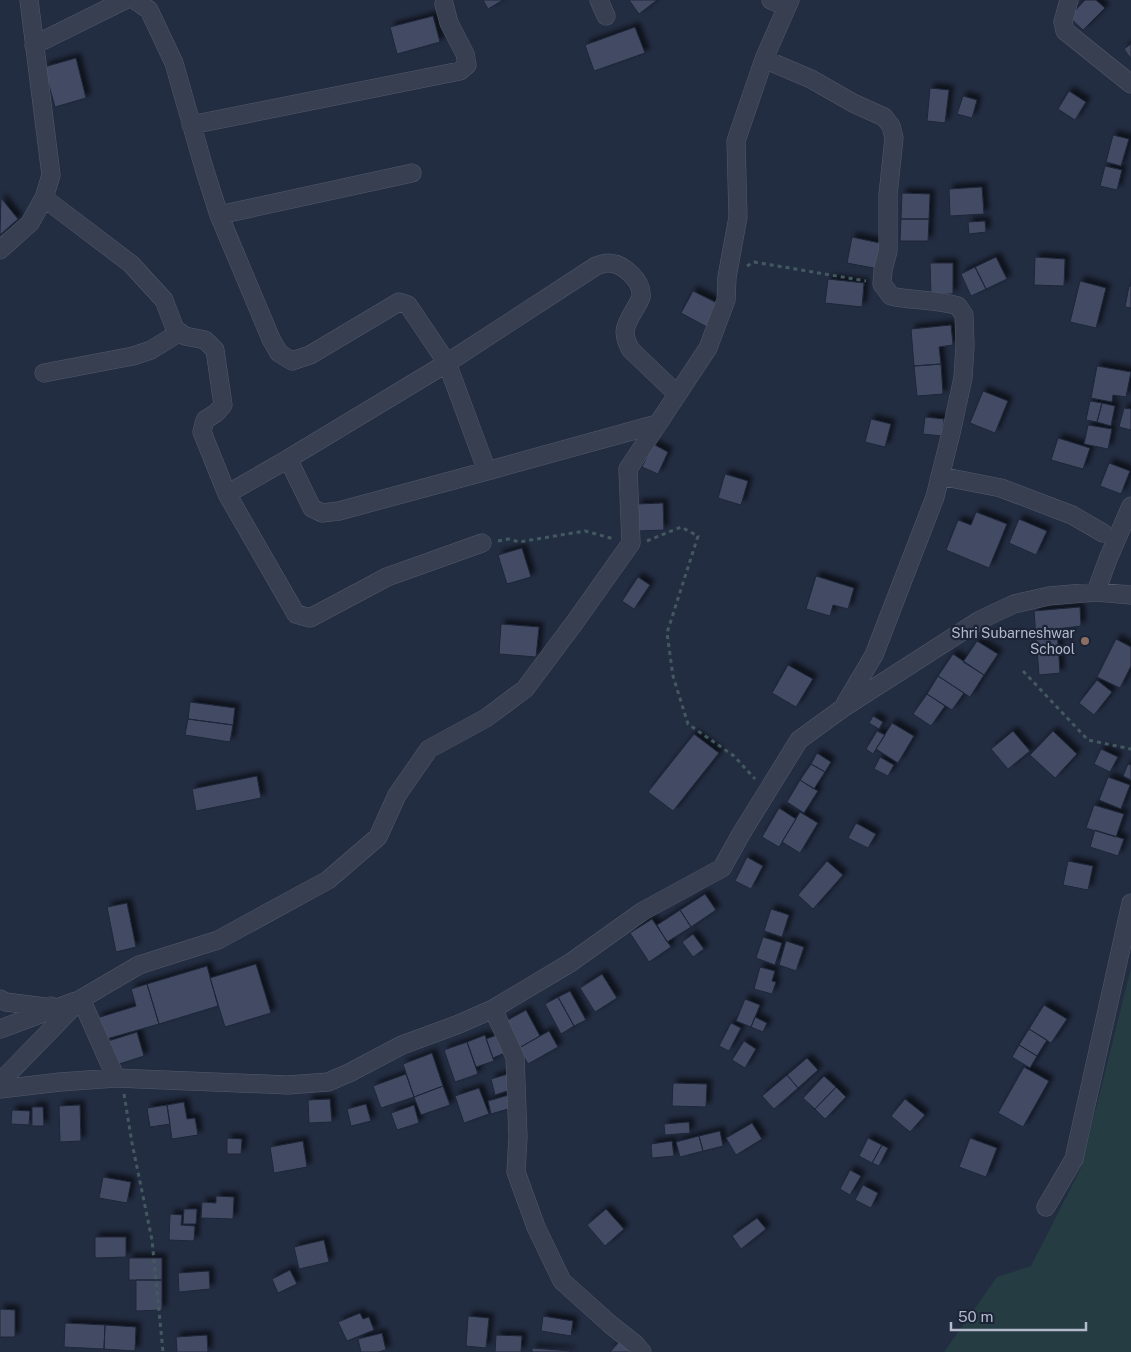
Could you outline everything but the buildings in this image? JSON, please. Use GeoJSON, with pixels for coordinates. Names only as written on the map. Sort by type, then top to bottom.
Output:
{"type":"FeatureCollection","features":[{"type":"Feature","properties":{"kind":"street"},"geometry":{"type":"LineString","coordinates":[[0,250],[30,223],[44,198],[51,175],[29,0]]}},
{"type":"Feature","properties":{"kind":"street"},"geometry":{"type":"LineString","coordinates":[[34,45],[125,0]]}},
{"type":"Feature","properties":{"kind":"street"},"geometry":{"type":"LineString","coordinates":[[135,0],[149,10],[174,63],[219,215],[271,339],[279,353],[292,361],[310,354],[399,302],[408,305],[447,363],[487,471]]}},
{"type":"Feature","properties":{"kind":"street"},"geometry":{"type":"LineString","coordinates":[[600,0],[606,16]]}},
{"type":"Feature","properties":{"kind":"street"},"geometry":{"type":"LineString","coordinates":[[0,1029],[81,999],[139,965],[218,940],[328,880],[378,837],[397,795],[429,748],[486,718],[525,689],[630,543],[628,469],[708,348],[726,300],[727,277],[738,217],[736,141],[764,59],[789,4],[771,0]]}},
{"type":"Feature","properties":{"kind":"street"},"geometry":{"type":"LineString","coordinates":[[1069,0],[1062,22],[1064,31],[1131,84]]}},
{"type":"Feature","properties":{"kind":"street"},"geometry":{"type":"LineString","coordinates":[[191,125],[460,72],[467,65],[466,54],[449,23],[444,4]]}},
{"type":"Feature","properties":{"kind":"street"},"geometry":{"type":"LineString","coordinates":[[764,59],[811,79],[853,103],[884,117],[891,126],[894,138],[888,195],[888,251],[883,270],[882,284],[891,296],[904,299],[944,302],[958,306],[964,315],[963,378],[935,497],[874,655],[843,708]]}},
{"type":"Feature","properties":{"kind":"street"},"geometry":{"type":"LineString","coordinates":[[219,215],[412,173]]}},
{"type":"Feature","properties":{"kind":"street"},"geometry":{"type":"LineString","coordinates":[[44,198],[131,264],[164,300],[175,329],[185,336],[204,340],[215,350],[223,406],[205,420],[202,432],[227,494],[296,614],[310,618],[387,577],[482,543]]}},
{"type":"Feature","properties":{"kind":"street"},"geometry":{"type":"LineString","coordinates":[[227,494],[447,363],[596,266],[608,263],[622,268],[634,276],[640,287],[641,298],[626,325],[626,342],[631,350],[677,394]]}},
{"type":"Feature","properties":{"kind":"street"},"geometry":{"type":"LineString","coordinates":[[44,373],[133,356],[151,350],[180,332]]}},
{"type":"Feature","properties":{"kind":"street"},"geometry":{"type":"LineString","coordinates":[[288,459],[312,508],[322,513],[339,511],[658,424]]}},
{"type":"Feature","properties":{"kind":"street"},"geometry":{"type":"LineString","coordinates":[[940,476],[1000,488],[1072,515],[1103,533]]}},
{"type":"Feature","properties":{"kind":"street"},"geometry":{"type":"LineString","coordinates":[[1096,592],[1131,506]]}},
{"type":"Feature","properties":{"kind":"street"},"geometry":{"type":"LineString","coordinates":[[0,1089],[60,1082],[119,1079],[288,1085],[328,1082],[349,1073],[402,1045],[493,1009],[570,963],[643,911],[722,868],[799,740],[843,708],[980,620],[1014,604],[1049,596],[1096,592],[1131,595]]}},
{"type":"Feature","properties":{"kind":"street"},"geometry":{"type":"LineString","coordinates":[[1046,1207],[1074,1159],[1131,903]]}},
{"type":"Feature","properties":{"kind":"street"},"geometry":{"type":"LineString","coordinates":[[0,999],[6,1002],[45,1007],[81,999]]}},
{"type":"Feature","properties":{"kind":"street"},"geometry":{"type":"LineString","coordinates":[[81,999],[119,1079]]}},
{"type":"Feature","properties":{"kind":"street"},"geometry":{"type":"LineString","coordinates":[[0,1082],[81,999]]}},
{"type":"Feature","properties":{"kind":"street"},"geometry":{"type":"LineString","coordinates":[[493,1009],[515,1057],[518,1137],[516,1172],[536,1227],[562,1281],[610,1326],[635,1344],[642,1352]]}},
{"type":"Feature","properties":{"kind":"path"},"geometry":{"type":"LineString","coordinates":[[727,277],[754,262],[882,284]]}},
{"type":"Feature","properties":{"kind":"path"},"geometry":{"type":"LineString","coordinates":[[482,543],[509,539],[519,542],[586,531],[640,544],[681,527],[698,536],[667,633],[673,676],[688,724],[734,756],[767,792]]}},
{"type":"Feature","properties":{"kind":"path"},"geometry":{"type":"LineString","coordinates":[[1023,671],[1088,740],[1131,749]]}},
{"type":"Feature","properties":{"kind":"path"},"geometry":{"type":"LineString","coordinates":[[119,1079],[152,1240],[163,1352]]}},
{"type":"Feature","properties":{"kind":"shaded area"},"geometry":{"type":"Polygon","coordinates":[[[1131,968],[1131,1352],[944,1352],[997,1277],[1031,1266],[1081,1168],[1131,968]]]}},
{"type":"Feature","properties":{"kind":"place","name":"Shri Subarneshwar School"},"geometry":{"type":"Point","coordinates":[1085,641]}}]}
